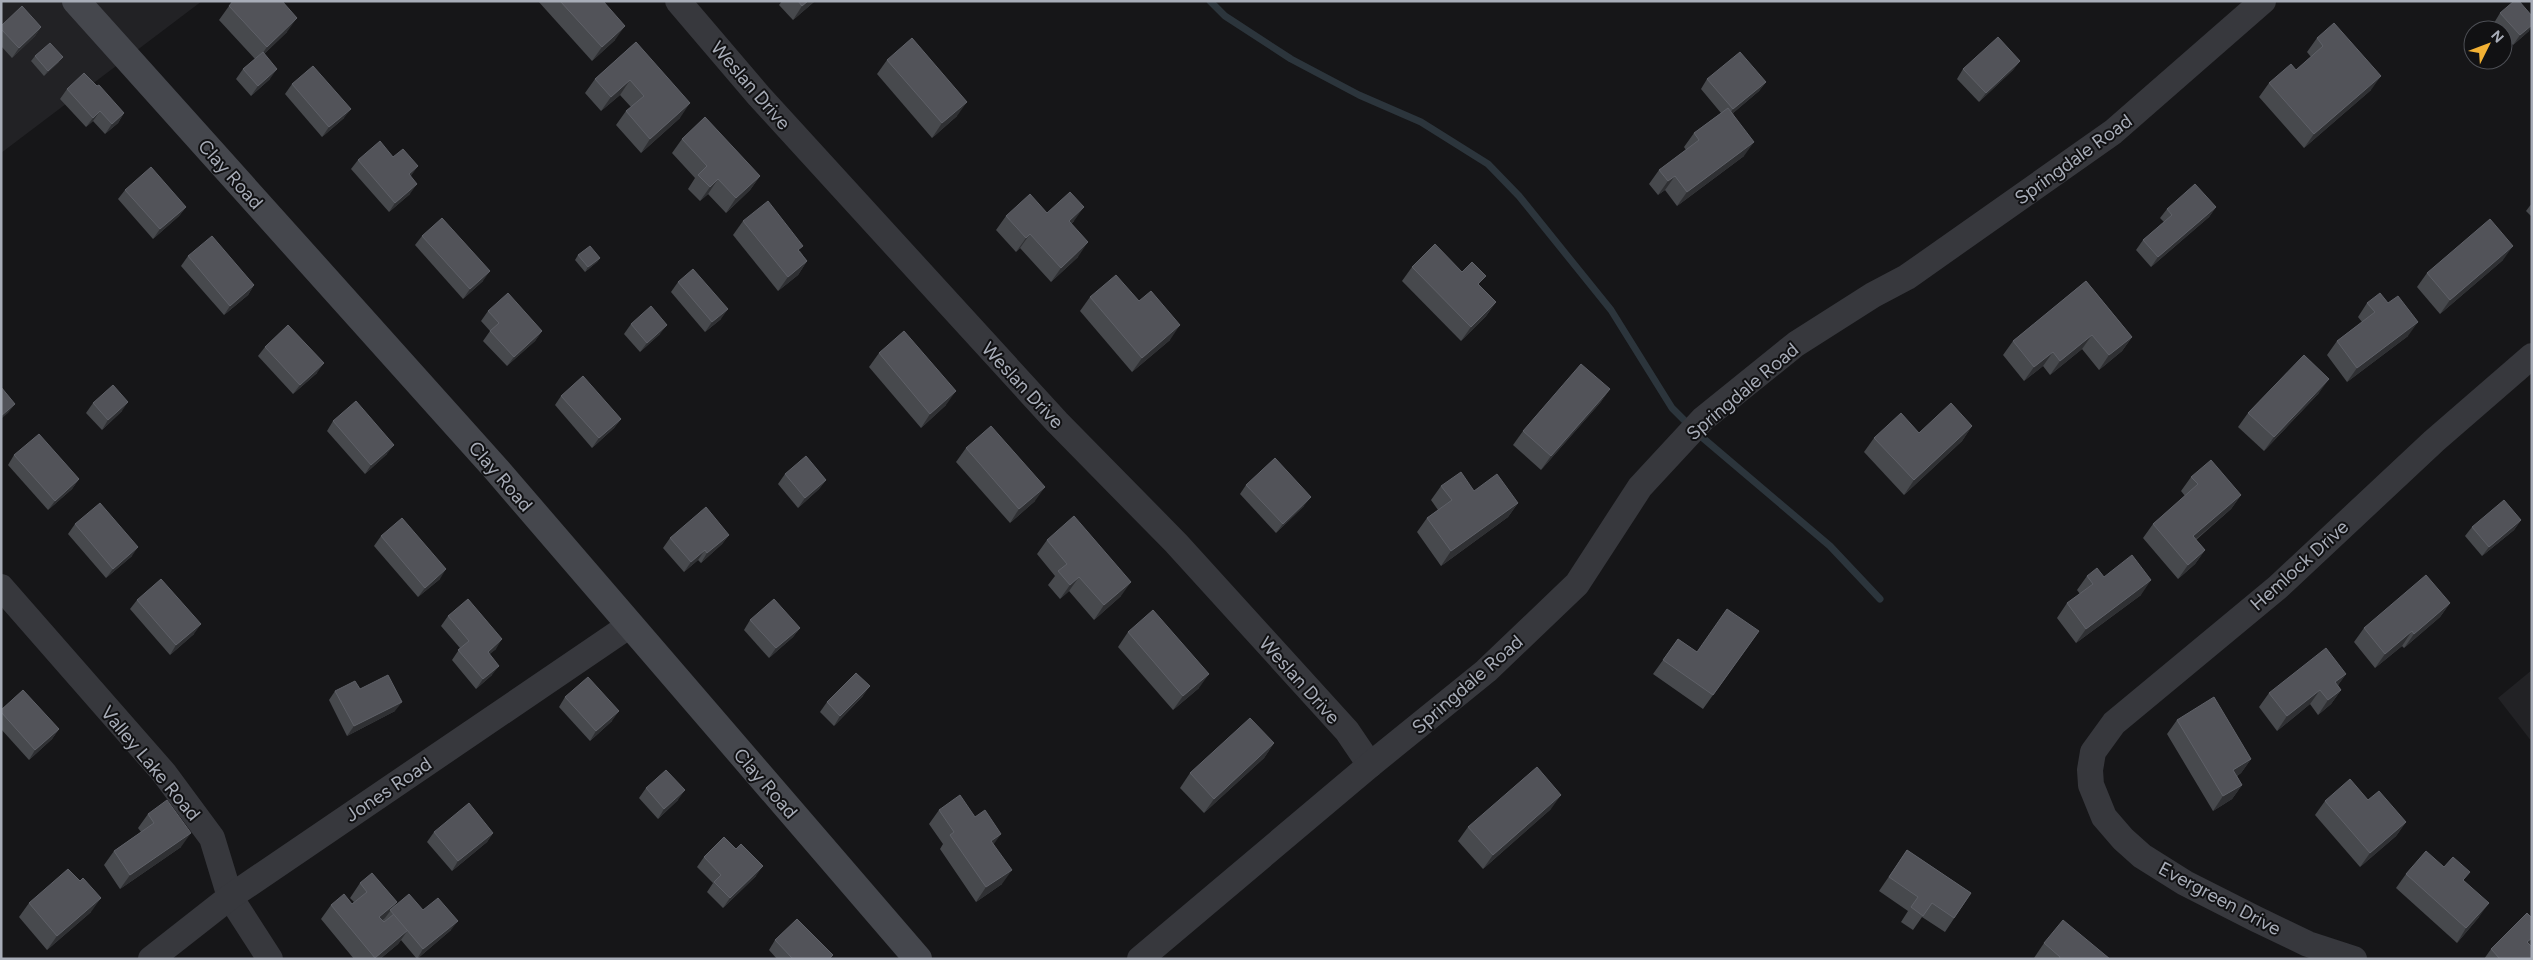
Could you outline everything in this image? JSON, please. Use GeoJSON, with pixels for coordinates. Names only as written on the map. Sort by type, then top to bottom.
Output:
{"type":"FeatureCollection","features":[{"type":"Feature","properties":{"kind":"street","name":"Clay Road"},"geometry":{"type":"LineString","coordinates":[[76,1],[496,469],[918,959]]}},
{"type":"Feature","properties":{"kind":"street","name":"Weslan Drive"},"geometry":{"type":"LineString","coordinates":[[678,1],[760,96],[1057,422],[1176,543],[1347,732],[1370,765]]}},
{"type":"Feature","properties":{"kind":"street","name":"Springdale Road"},"geometry":{"type":"LineString","coordinates":[[1140,959],[1370,765],[1486,671],[1577,584],[1640,487],[1703,418],[1796,344],[1873,295],[1907,278],[2113,132],[2263,1]]}},
{"type":"Feature","properties":{"kind":"street","name":"Hemlock Drive"},"geometry":{"type":"LineString","coordinates":[[2091,786],[2090,770],[2094,752],[2114,723],[2278,587],[2434,441],[2532,356]]}},
{"type":"Feature","properties":{"kind":"street","name":"Valley Lake Road"},"geometry":{"type":"LineString","coordinates":[[1,587],[164,773],[212,838],[230,897],[270,959]]}},
{"type":"Feature","properties":{"kind":"street","name":"Jones Road"},"geometry":{"type":"LineString","coordinates":[[151,959],[230,897],[630,625]]}},
{"type":"Feature","properties":{"kind":"street","name":"Evergreen Drive"},"geometry":{"type":"LineString","coordinates":[[2091,786],[2104,817],[2123,840],[2149,860],[2185,883],[2256,920],[2308,944],[2354,959]]}},
{"type":"Feature","properties":{"kind":"shaded area"},"geometry":{"type":"Polygon","coordinates":[[[1,1],[202,1],[1,153],[1,1]]]}},
{"type":"Feature","properties":{"kind":"shaded area"},"geometry":{"type":"Polygon","coordinates":[[[2532,670],[2532,742],[2498,698],[2532,670]]]}},
{"type":"Feature","properties":{"kind":"building"},"geometry":{"type":"Polygon","coordinates":[[[233,1],[282,1],[297,18],[267,47],[229,6],[233,1]]]}},
{"type":"Feature","properties":{"kind":"building"},"geometry":{"type":"Polygon","coordinates":[[[560,1],[603,1],[625,26],[602,47],[560,1]]]}},
{"type":"Feature","properties":{"kind":"building"},"geometry":{"type":"Polygon","coordinates":[[[798,1],[808,1],[802,6],[798,1]]]}},
{"type":"Feature","properties":{"kind":"building"},"geometry":{"type":"Polygon","coordinates":[[[2514,1],[2519,1],[2532,16],[2532,25],[2520,35],[2513,27],[2513,20],[2506,20],[2500,13],[2514,1]]]}},
{"type":"Feature","properties":{"kind":"building"},"geometry":{"type":"Polygon","coordinates":[[[22,6],[41,27],[19,48],[1,29],[1,26],[22,6]]]}},
{"type":"Feature","properties":{"kind":"building"},"geometry":{"type":"Polygon","coordinates":[[[2334,23],[2381,76],[2314,134],[2269,83],[2291,64],[2296,70],[2323,46],[2317,38],[2334,23]]]}},
{"type":"Feature","properties":{"kind":"building"},"geometry":{"type":"Polygon","coordinates":[[[1998,37],[2020,61],[1986,93],[1963,69],[1998,37]]]}},
{"type":"Feature","properties":{"kind":"building"},"geometry":{"type":"Polygon","coordinates":[[[912,38],[967,102],[942,123],[887,60],[912,38]]]}},
{"type":"Feature","properties":{"kind":"building"},"geometry":{"type":"Polygon","coordinates":[[[636,42],[690,103],[650,139],[626,111],[644,96],[630,80],[611,97],[595,79],[636,42]]]}},
{"type":"Feature","properties":{"kind":"building"},"geometry":{"type":"Polygon","coordinates":[[[50,43],[63,57],[48,71],[35,56],[50,43]]]}},
{"type":"Feature","properties":{"kind":"building"},"geometry":{"type":"Polygon","coordinates":[[[263,52],[277,69],[258,86],[243,69],[263,52]]]}},
{"type":"Feature","properties":{"kind":"building"},"geometry":{"type":"Polygon","coordinates":[[[1740,52],[1766,82],[1733,109],[1707,79],[1740,52]]]}},
{"type":"Feature","properties":{"kind":"building"},"geometry":{"type":"Polygon","coordinates":[[[313,66],[351,109],[329,127],[292,84],[313,66]]]}},
{"type":"Feature","properties":{"kind":"building"},"geometry":{"type":"Polygon","coordinates":[[[84,73],[97,86],[99,85],[124,113],[112,124],[100,111],[93,118],[67,89],[84,73]]]}},
{"type":"Feature","properties":{"kind":"building"},"geometry":{"type":"Polygon","coordinates":[[[1728,108],[1754,142],[1687,192],[1675,176],[1668,181],[1659,170],[1699,140],[1694,133],[1728,108]]]}},
{"type":"Feature","properties":{"kind":"building"},"geometry":{"type":"Polygon","coordinates":[[[705,117],[760,176],[736,198],[718,179],[710,187],[698,175],[707,166],[682,139],[705,117]]]}},
{"type":"Feature","properties":{"kind":"building"},"geometry":{"type":"Polygon","coordinates":[[[380,141],[393,157],[403,149],[418,166],[409,174],[417,184],[395,203],[358,160],[380,141]]]}},
{"type":"Feature","properties":{"kind":"building"},"geometry":{"type":"Polygon","coordinates":[[[151,167],[186,207],[160,229],[125,190],[151,167]]]}},
{"type":"Feature","properties":{"kind":"building"},"geometry":{"type":"Polygon","coordinates":[[[2195,184],[2216,207],[2158,257],[2143,240],[2172,215],[2167,209],[2195,184]]]}},
{"type":"Feature","properties":{"kind":"building"},"geometry":{"type":"Polygon","coordinates":[[[1070,192],[1084,207],[1069,221],[1088,242],[1061,268],[1030,234],[1026,238],[1006,216],[1030,194],[1047,213],[1070,192]]]}},
{"type":"Feature","properties":{"kind":"building"},"geometry":{"type":"Polygon","coordinates":[[[768,201],[803,246],[798,250],[807,261],[788,277],[743,221],[768,201]]]}},
{"type":"Feature","properties":{"kind":"building"},"geometry":{"type":"Polygon","coordinates":[[[442,218],[490,271],[470,289],[422,236],[442,218]]]}},
{"type":"Feature","properties":{"kind":"building"},"geometry":{"type":"Polygon","coordinates":[[[2490,219],[2513,246],[2450,300],[2427,273],[2490,219]]]}},
{"type":"Feature","properties":{"kind":"building"},"geometry":{"type":"Polygon","coordinates":[[[212,236],[254,285],[230,306],[188,256],[212,236]]]}},
{"type":"Feature","properties":{"kind":"building"},"geometry":{"type":"Polygon","coordinates":[[[1435,244],[1462,272],[1472,262],[1486,276],[1478,284],[1496,302],[1471,327],[1412,267],[1435,244]]]}},
{"type":"Feature","properties":{"kind":"building"},"geometry":{"type":"Polygon","coordinates":[[[590,246],[600,258],[588,267],[578,255],[590,246]]]}},
{"type":"Feature","properties":{"kind":"building"},"geometry":{"type":"Polygon","coordinates":[[[693,269],[728,309],[712,322],[678,282],[693,269]]]}},
{"type":"Feature","properties":{"kind":"building"},"geometry":{"type":"Polygon","coordinates":[[[1116,275],[1139,301],[1151,291],[1180,325],[1142,358],[1090,297],[1116,275]]]}},
{"type":"Feature","properties":{"kind":"building"},"geometry":{"type":"Polygon","coordinates":[[[2086,281],[2132,337],[2109,355],[2092,335],[2060,361],[2053,352],[2034,367],[2013,341],[2086,281]]]}},
{"type":"Feature","properties":{"kind":"building"},"geometry":{"type":"Polygon","coordinates":[[[508,293],[542,331],[514,357],[490,331],[499,323],[488,311],[508,293]]]}},
{"type":"Feature","properties":{"kind":"building"},"geometry":{"type":"Polygon","coordinates":[[[2380,293],[2388,303],[2398,296],[2418,322],[2357,368],[2337,341],[2375,312],[2367,303],[2380,293]]]}},
{"type":"Feature","properties":{"kind":"building"},"geometry":{"type":"Polygon","coordinates":[[[651,306],[667,325],[647,343],[631,324],[651,306]]]}},
{"type":"Feature","properties":{"kind":"building"},"geometry":{"type":"Polygon","coordinates":[[[288,325],[324,363],[300,385],[265,347],[288,325]]]}},
{"type":"Feature","properties":{"kind":"building"},"geometry":{"type":"Polygon","coordinates":[[[904,331],[956,391],[930,414],[879,353],[904,331]]]}},
{"type":"Feature","properties":{"kind":"building"},"geometry":{"type":"Polygon","coordinates":[[[2304,355],[2329,379],[2274,437],[2248,413],[2304,355]]]}},
{"type":"Feature","properties":{"kind":"building"},"geometry":{"type":"Polygon","coordinates":[[[1581,364],[1610,389],[1551,456],[1523,431],[1581,364]]]}},
{"type":"Feature","properties":{"kind":"building"},"geometry":{"type":"Polygon","coordinates":[[[583,376],[621,419],[599,438],[561,396],[583,376]]]}},
{"type":"Feature","properties":{"kind":"building"},"geometry":{"type":"Polygon","coordinates":[[[113,385],[128,402],[108,420],[93,403],[113,385]]]}},
{"type":"Feature","properties":{"kind":"building"},"geometry":{"type":"Polygon","coordinates":[[[1,387],[15,404],[1,416],[1,387]]]}},
{"type":"Feature","properties":{"kind":"building"},"geometry":{"type":"Polygon","coordinates":[[[356,401],[394,445],[371,465],[333,421],[356,401]]]}},
{"type":"Feature","properties":{"kind":"building"},"geometry":{"type":"Polygon","coordinates":[[[1951,403],[1972,426],[1914,480],[1874,438],[1901,413],[1919,433],[1951,403]]]}},
{"type":"Feature","properties":{"kind":"building"},"geometry":{"type":"Polygon","coordinates":[[[991,426],[1045,487],[1019,509],[966,448],[991,426]]]}},
{"type":"Feature","properties":{"kind":"building"},"geometry":{"type":"Polygon","coordinates":[[[39,434],[79,479],[55,501],[14,455],[39,434]]]}},
{"type":"Feature","properties":{"kind":"building"},"geometry":{"type":"Polygon","coordinates":[[[806,456],[826,480],[805,498],[785,474],[806,456]]]}},
{"type":"Feature","properties":{"kind":"building"},"geometry":{"type":"Polygon","coordinates":[[[1275,458],[1311,497],[1283,524],[1246,485],[1275,458]]]}},
{"type":"Feature","properties":{"kind":"building"},"geometry":{"type":"Polygon","coordinates":[[[2211,460],[2241,495],[2193,536],[2205,550],[2188,565],[2153,524],[2198,484],[2191,477],[2211,460]]]}},
{"type":"Feature","properties":{"kind":"building"},"geometry":{"type":"Polygon","coordinates":[[[1461,472],[1474,491],[1497,474],[1518,503],[1451,551],[1427,518],[1452,500],[1441,486],[1461,472]]]}},
{"type":"Feature","properties":{"kind":"building"},"geometry":{"type":"Polygon","coordinates":[[[2504,500],[2521,520],[2489,547],[2472,527],[2504,500]]]}},
{"type":"Feature","properties":{"kind":"building"},"geometry":{"type":"Polygon","coordinates":[[[100,503],[138,547],[113,569],[75,524],[100,503]]]}},
{"type":"Feature","properties":{"kind":"building"},"geometry":{"type":"Polygon","coordinates":[[[706,507],[729,535],[707,553],[705,550],[691,562],[670,538],[706,507]]]}},
{"type":"Feature","properties":{"kind":"building"},"geometry":{"type":"Polygon","coordinates":[[[1074,516],[1131,582],[1104,605],[1079,577],[1070,585],[1058,571],[1067,564],[1047,540],[1074,516]]]}},
{"type":"Feature","properties":{"kind":"building"},"geometry":{"type":"Polygon","coordinates":[[[402,518],[446,569],[425,588],[381,536],[402,518]]]}},
{"type":"Feature","properties":{"kind":"building"},"geometry":{"type":"Polygon","coordinates":[[[2132,555],[2151,580],[2086,629],[2067,603],[2093,584],[2087,576],[2097,568],[2104,577],[2132,555]]]}},
{"type":"Feature","properties":{"kind":"building"},"geometry":{"type":"Polygon","coordinates":[[[2426,575],[2450,603],[2414,634],[2412,631],[2385,654],[2364,628],[2426,575]]]}},
{"type":"Feature","properties":{"kind":"building"},"geometry":{"type":"Polygon","coordinates":[[[161,579],[201,624],[176,645],[137,600],[161,579]]]}},
{"type":"Feature","properties":{"kind":"building"},"geometry":{"type":"Polygon","coordinates":[[[468,599],[502,639],[488,652],[499,666],[483,679],[458,650],[469,641],[448,616],[468,599]]]}},
{"type":"Feature","properties":{"kind":"building"},"geometry":{"type":"Polygon","coordinates":[[[774,599],[800,628],[776,648],[750,620],[774,599]]]}},
{"type":"Feature","properties":{"kind":"building"},"geometry":{"type":"Polygon","coordinates":[[[1727,609],[1759,631],[1713,695],[1663,660],[1678,639],[1697,652],[1727,609]]]}},
{"type":"Feature","properties":{"kind":"building"},"geometry":{"type":"Polygon","coordinates":[[[1153,610],[1209,674],[1183,696],[1128,632],[1153,610]]]}},
{"type":"Feature","properties":{"kind":"building"},"geometry":{"type":"Polygon","coordinates":[[[2326,648],[2346,674],[2335,682],[2341,690],[2328,700],[2320,690],[2287,716],[2269,693],[2326,648]]]}},
{"type":"Feature","properties":{"kind":"building"},"geometry":{"type":"Polygon","coordinates":[[[856,673],[870,686],[840,716],[827,702],[856,673]]]}},
{"type":"Feature","properties":{"kind":"building"},"geometry":{"type":"Polygon","coordinates":[[[388,675],[402,702],[354,726],[335,691],[355,681],[360,689],[388,675]]]}},
{"type":"Feature","properties":{"kind":"building"},"geometry":{"type":"Polygon","coordinates":[[[588,677],[619,711],[596,731],[565,697],[588,677]]]}},
{"type":"Feature","properties":{"kind":"building"},"geometry":{"type":"Polygon","coordinates":[[[23,690],[59,729],[35,750],[1,712],[23,690]]]}},
{"type":"Feature","properties":{"kind":"building"},"geometry":{"type":"Polygon","coordinates":[[[2214,697],[2251,759],[2233,770],[2242,785],[2223,796],[2177,720],[2214,697]]]}},
{"type":"Feature","properties":{"kind":"building"},"geometry":{"type":"Polygon","coordinates":[[[1250,718],[1274,743],[1214,799],[1190,773],[1250,718]]]}},
{"type":"Feature","properties":{"kind":"building"},"geometry":{"type":"Polygon","coordinates":[[[1537,767],[1561,795],[1493,855],[1468,827],[1537,767]]]}},
{"type":"Feature","properties":{"kind":"building"},"geometry":{"type":"Polygon","coordinates":[[[666,770],[685,790],[664,809],[646,788],[666,770]]]}},
{"type":"Feature","properties":{"kind":"building"},"geometry":{"type":"Polygon","coordinates":[[[2350,779],[2368,800],[2379,791],[2406,822],[2370,853],[2325,801],[2350,779]]]}},
{"type":"Feature","properties":{"kind":"building"},"geometry":{"type":"Polygon","coordinates":[[[960,795],[975,817],[985,810],[1001,834],[991,841],[1012,870],[986,887],[950,835],[954,832],[939,810],[960,795]]]}},
{"type":"Feature","properties":{"kind":"building"},"geometry":{"type":"Polygon","coordinates":[[[167,800],[191,833],[130,875],[114,851],[154,823],[148,814],[167,800]]]}},
{"type":"Feature","properties":{"kind":"building"},"geometry":{"type":"Polygon","coordinates":[[[469,803],[493,833],[458,861],[434,832],[469,803]]]}},
{"type":"Feature","properties":{"kind":"building"},"geometry":{"type":"Polygon","coordinates":[[[724,837],[736,849],[741,844],[763,866],[730,898],[714,882],[721,875],[704,857],[724,837]]]}},
{"type":"Feature","properties":{"kind":"building"},"geometry":{"type":"Polygon","coordinates":[[[1907,850],[1971,893],[1954,918],[1932,903],[1923,916],[1911,907],[1918,897],[1889,877],[1907,850]]]}},
{"type":"Feature","properties":{"kind":"building"},"geometry":{"type":"Polygon","coordinates":[[[2426,851],[2444,867],[2453,857],[2470,872],[2463,880],[2489,903],[2466,928],[2406,874],[2426,851]]]}},
{"type":"Feature","properties":{"kind":"building"},"geometry":{"type":"Polygon","coordinates":[[[68,869],[80,881],[83,878],[101,898],[57,936],[29,903],[68,869]]]}},
{"type":"Feature","properties":{"kind":"building"},"geometry":{"type":"Polygon","coordinates":[[[372,873],[397,902],[379,917],[384,922],[394,914],[408,930],[375,958],[331,905],[344,894],[352,904],[367,892],[360,883],[372,873]]]}},
{"type":"Feature","properties":{"kind":"building"},"geometry":{"type":"Polygon","coordinates":[[[409,894],[423,910],[438,898],[458,921],[423,949],[390,910],[409,894]]]}},
{"type":"Feature","properties":{"kind":"building"},"geometry":{"type":"Polygon","coordinates":[[[2527,913],[2532,918],[2532,938],[2527,942],[2532,947],[2532,959],[2500,959],[2491,949],[2527,913]]]}},
{"type":"Feature","properties":{"kind":"building"},"geometry":{"type":"Polygon","coordinates":[[[797,919],[833,955],[829,959],[793,959],[775,940],[797,919]]]}},
{"type":"Feature","properties":{"kind":"building"},"geometry":{"type":"Polygon","coordinates":[[[2063,920],[2110,959],[2059,959],[2060,957],[2044,943],[2063,920]]]}},
{"type":"Feature","properties":{"kind":"waterway"},"geometry":{"type":"LineString","coordinates":[[1210,1],[1225,16],[1291,59],[1359,95],[1421,122],[1488,164],[1519,196],[1611,310],[1672,408],[1689,425]]}},
{"type":"Feature","properties":{"kind":"waterway"},"geometry":{"type":"LineString","coordinates":[[1697,433],[1830,546],[1880,599]]}}]}
